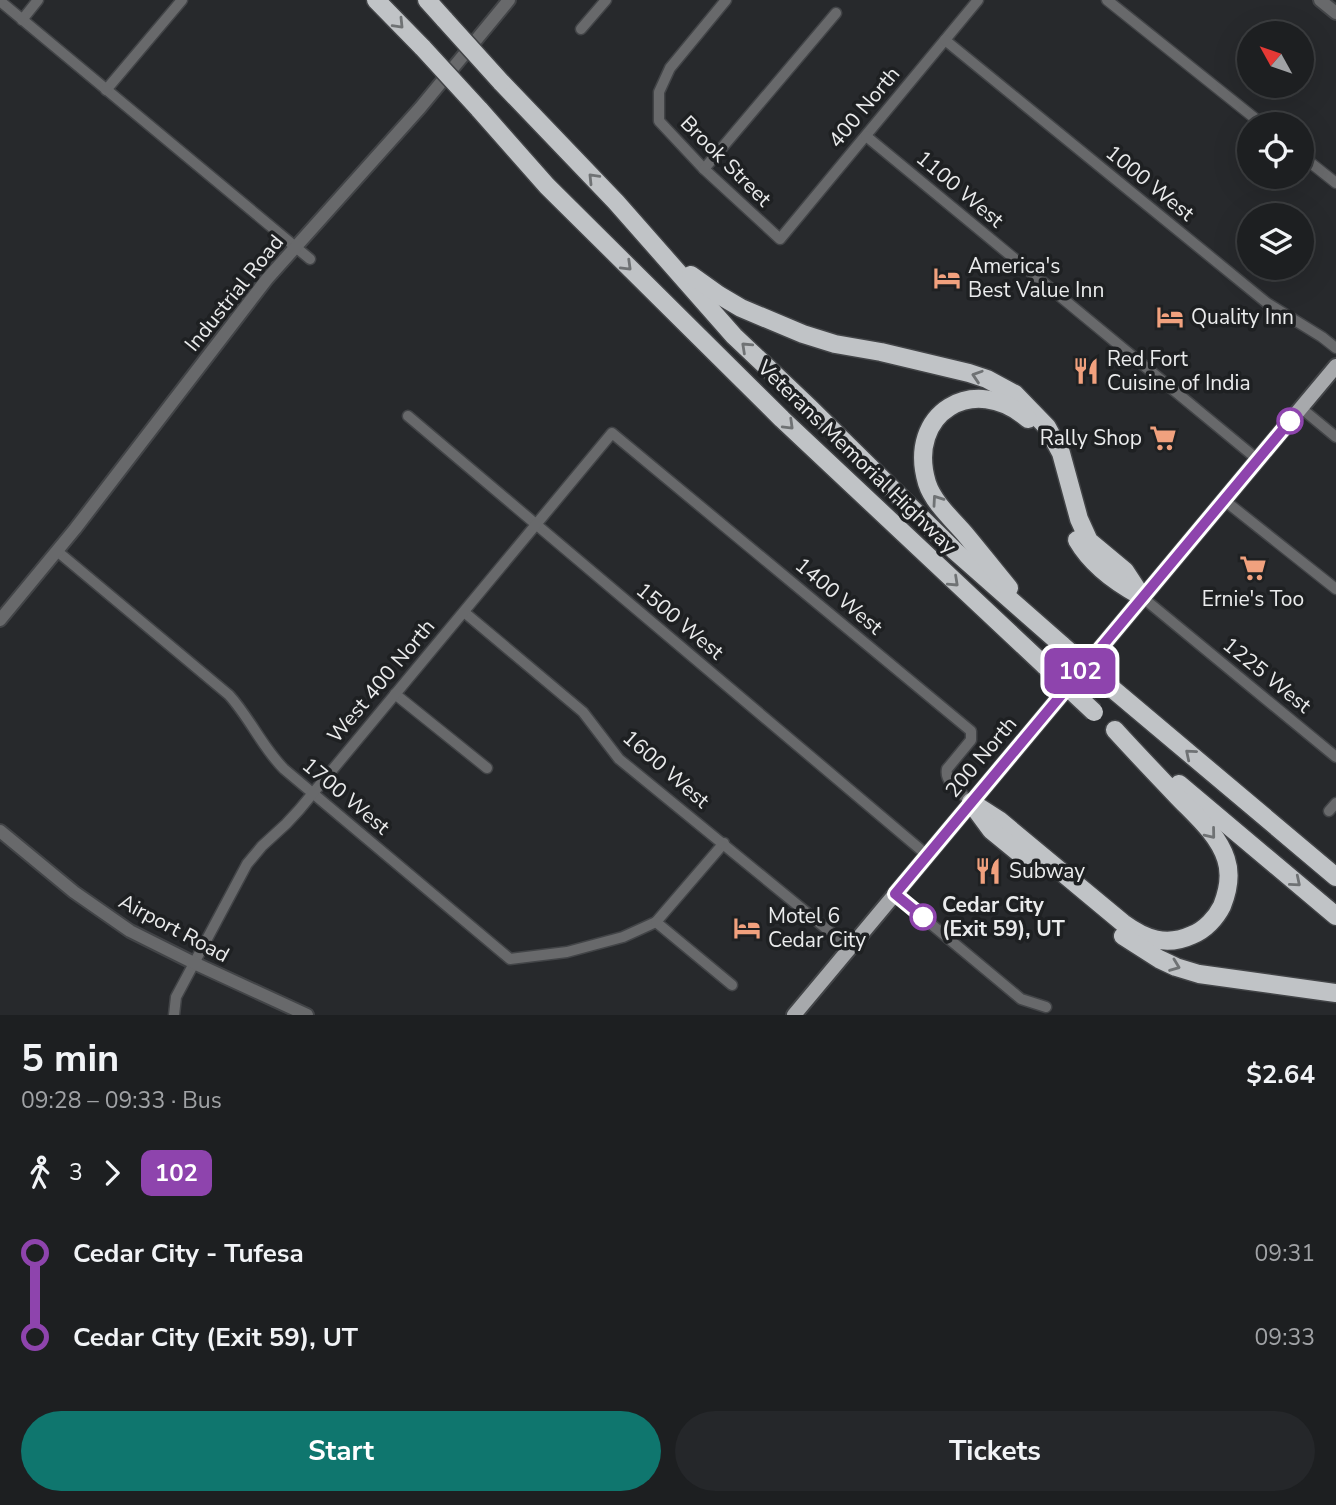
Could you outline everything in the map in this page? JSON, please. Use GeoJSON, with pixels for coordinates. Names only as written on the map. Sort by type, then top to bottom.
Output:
{"type":"FeatureCollection","features":[{"type":"Feature","properties":{"kind":"highway","name":"Veterans Memorial Highway"},"geometry":{"type":"LineString","coordinates":[[376,0],[423,48],[547,186],[773,410],[1094,712],[1336,916]]}},
{"type":"Feature","properties":{"kind":"highway","name":"Veterans Memorial Highway"},"geometry":{"type":"LineString","coordinates":[[427,0],[615,202],[734,336],[954,551],[1336,877]]}},
{"type":"Feature","properties":{"kind":"highway"},"geometry":{"type":"LineString","coordinates":[[615,202],[667,256],[698,281],[741,308],[803,334],[835,344],[969,373],[1015,394],[1047,427],[1058,446],[1079,519],[1089,541],[1125,571],[1142,597]]}},
{"type":"Feature","properties":{"kind":"highway"},"geometry":{"type":"LineString","coordinates":[[1043,628],[938,503],[928,486],[923,451],[932,423],[941,413],[963,401],[992,399],[1005,403],[1017,410],[1038,430],[1052,456],[1069,524],[1082,550],[1121,585],[1142,597]]}},
{"type":"Feature","properties":{"kind":"highway"},"geometry":{"type":"LineString","coordinates":[[971,802],[999,820],[1139,935],[1164,941],[1197,933],[1209,924],[1226,897],[1229,872],[1224,852],[1216,838],[1115,730]]}},
{"type":"Feature","properties":{"kind":"highway"},"geometry":{"type":"LineString","coordinates":[[971,802],[991,830],[1116,931],[1159,960],[1208,976],[1336,993]]}},
{"type":"Feature","properties":{"kind":"main road","name":"200 North"},"geometry":{"type":"LineString","coordinates":[[794,1015],[1336,366]]}},
{"type":"Feature","properties":{"kind":"street"},"geometry":{"type":"LineString","coordinates":[[22,20],[38,0]]}},
{"type":"Feature","properties":{"kind":"street"},"geometry":{"type":"LineString","coordinates":[[106,90],[182,0]]}},
{"type":"Feature","properties":{"kind":"street","name":"Industrial Road"},"geometry":{"type":"LineString","coordinates":[[0,620],[57,551],[247,305],[295,247],[420,108],[509,0]]}},
{"type":"Feature","properties":{"kind":"street"},"geometry":{"type":"LineString","coordinates":[[581,29],[606,0]]}},
{"type":"Feature","properties":{"kind":"street","name":"Brook Street"},"geometry":{"type":"LineString","coordinates":[[726,0],[670,68],[659,92],[659,121],[704,169],[780,239]]}},
{"type":"Feature","properties":{"kind":"street","name":"400 North"},"geometry":{"type":"LineString","coordinates":[[780,239],[978,0]]}},
{"type":"Feature","properties":{"kind":"street"},"geometry":{"type":"LineString","coordinates":[[1107,0],[1247,112]]}},
{"type":"Feature","properties":{"kind":"street"},"geometry":{"type":"LineString","coordinates":[[1321,0],[1336,13]]}},
{"type":"Feature","properties":{"kind":"street"},"geometry":{"type":"LineString","coordinates":[[0,1],[310,260]]}},
{"type":"Feature","properties":{"kind":"street"},"geometry":{"type":"LineString","coordinates":[[704,169],[836,13]]}},
{"type":"Feature","properties":{"kind":"street","name":"1000 West"},"geometry":{"type":"LineString","coordinates":[[945,40],[1267,303],[1336,348]]}},
{"type":"Feature","properties":{"kind":"street","name":"1100 West"},"geometry":{"type":"LineString","coordinates":[[866,136],[1257,459]]}},
{"type":"Feature","properties":{"kind":"street"},"geometry":{"type":"LineString","coordinates":[[1314,166],[1336,183]]}},
{"type":"Feature","properties":{"kind":"street"},"geometry":{"type":"LineString","coordinates":[[1301,408],[1336,437]]}},
{"type":"Feature","properties":{"kind":"street","name":"1500 West"},"geometry":{"type":"LineString","coordinates":[[408,416],[927,855]]}},
{"type":"Feature","properties":{"kind":"street","name":"West 400 North"},"geometry":{"type":"LineString","coordinates":[[174,1015],[176,997],[247,864],[313,793],[612,433]]}},
{"type":"Feature","properties":{"kind":"street","name":"1400 West"},"geometry":{"type":"LineString","coordinates":[[612,433],[971,731],[971,740],[947,769],[946,775],[948,781],[971,802]]}},
{"type":"Feature","properties":{"kind":"street"},"geometry":{"type":"LineString","coordinates":[[1224,500],[1336,589]]}},
{"type":"Feature","properties":{"kind":"street","name":"1700 West"},"geometry":{"type":"LineString","coordinates":[[57,551],[229,695],[284,769],[510,959],[567,952],[623,937],[656,922],[724,844]]}},
{"type":"Feature","properties":{"kind":"street","name":"1225 West"},"geometry":{"type":"LineString","coordinates":[[1142,597],[1336,757]]}},
{"type":"Feature","properties":{"kind":"street","name":"1600 West"},"geometry":{"type":"LineString","coordinates":[[464,612],[583,712],[619,759],[850,948]]}},
{"type":"Feature","properties":{"kind":"street"},"geometry":{"type":"LineString","coordinates":[[395,694],[487,768]]}},
{"type":"Feature","properties":{"kind":"street","name":"Airport Road"},"geometry":{"type":"LineString","coordinates":[[0,831],[74,892],[130,930],[307,1015]]}},
{"type":"Feature","properties":{"kind":"street"},"geometry":{"type":"LineString","coordinates":[[895,894],[1021,999],[1046,1007]]}},
{"type":"Feature","properties":{"kind":"street"},"geometry":{"type":"LineString","coordinates":[[656,922],[732,985]]}},
{"type":"Feature","properties":{"kind":"bus line","name":"102"},"geometry":{"type":"LineString","coordinates":[[923,917],[895,894],[1290,421]]}},
{"type":"Feature","properties":{"kind":"place","name":"America's Best Value Inn"},"geometry":{"type":"Point","coordinates":[947,278]}},
{"type":"Feature","properties":{"kind":"place","name":"Quality Inn"},"geometry":{"type":"Point","coordinates":[1170,317]}},
{"type":"Feature","properties":{"kind":"place","name":"Red Fort Cuisine of India"},"geometry":{"type":"Point","coordinates":[1086,371]}},
{"type":"Feature","properties":{"kind":"place","name":"Rally Shop"},"geometry":{"type":"Point","coordinates":[1163,438]}},
{"type":"Feature","properties":{"kind":"place","name":"Ernie's Too"},"geometry":{"type":"Point","coordinates":[1253,568]}},
{"type":"Feature","properties":{"kind":"place","name":"Subway"},"geometry":{"type":"Point","coordinates":[988,871]}},
{"type":"Feature","properties":{"kind":"place","name":"Cedar City (Exit 59), UT"},"geometry":{"type":"Point","coordinates":[923,917]}},
{"type":"Feature","properties":{"kind":"place","name":"Motel 6 Cedar City"},"geometry":{"type":"Point","coordinates":[747,928]}}]}
